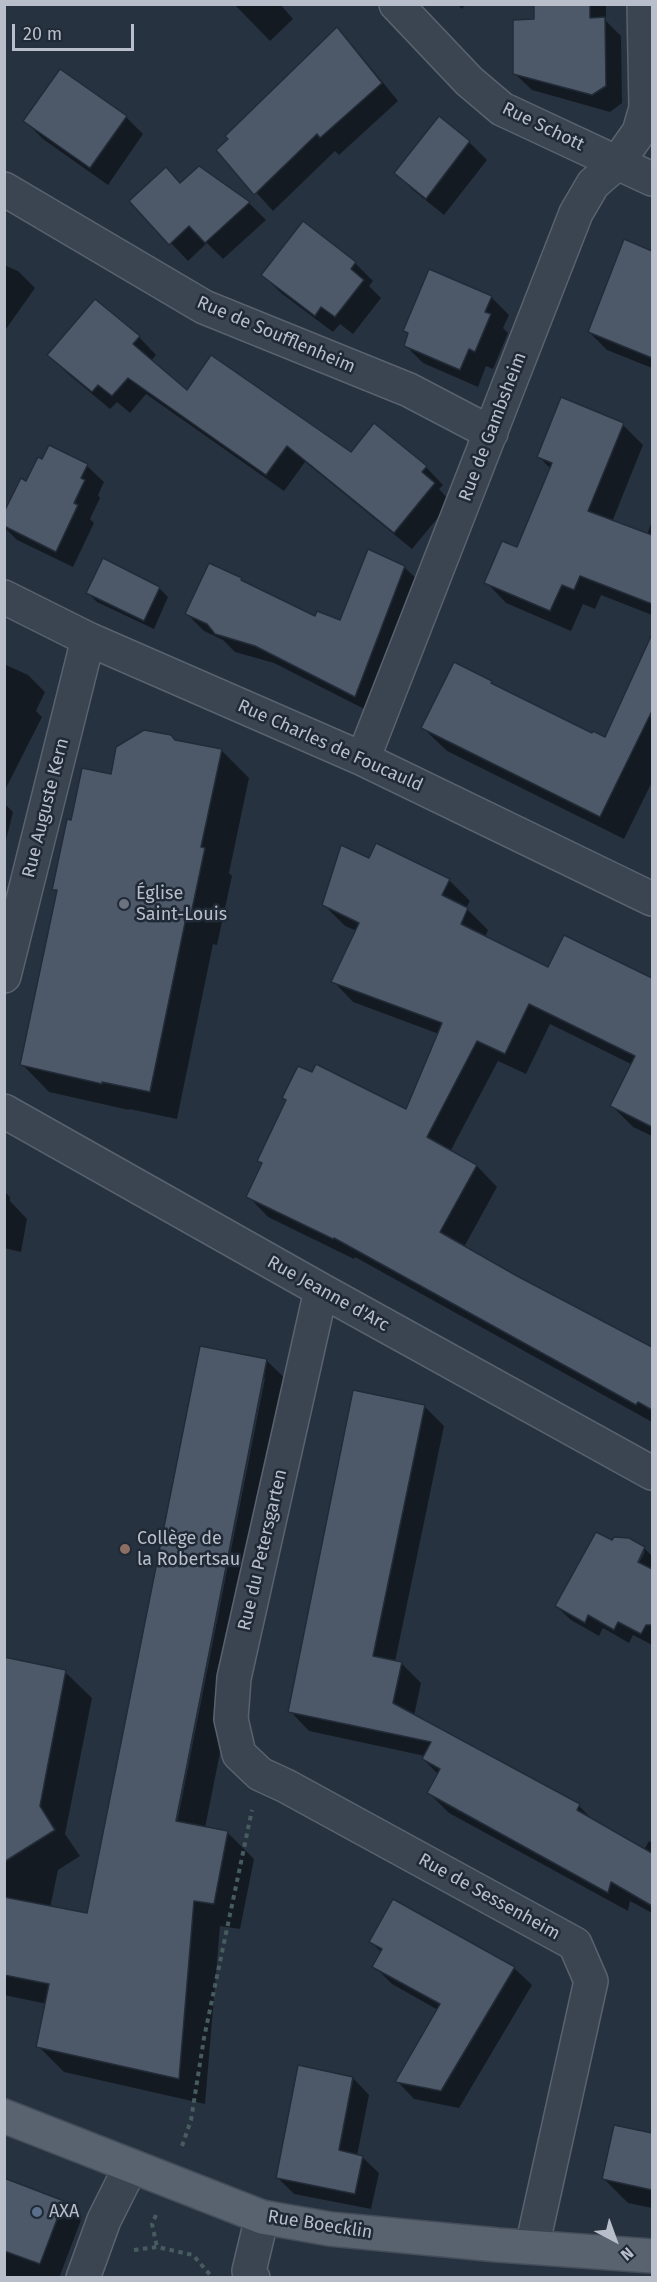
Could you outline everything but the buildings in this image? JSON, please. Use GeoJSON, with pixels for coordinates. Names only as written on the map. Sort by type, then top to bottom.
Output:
{"type":"FeatureCollection","features":[{"type":"Feature","properties":{"kind":"main road","name":"Rue Boecklin"},"geometry":{"type":"LineString","coordinates":[[4,2116],[262,2217],[330,2229],[652,2256]]}},
{"type":"Feature","properties":{"kind":"street","name":"Rue Schott"},"geometry":{"type":"LineString","coordinates":[[396,4],[469,81],[502,109],[652,179]]}},
{"type":"Feature","properties":{"kind":"street","name":"Rue de Gambsheim"},"geometry":{"type":"LineString","coordinates":[[363,759],[576,213],[593,184],[617,163],[639,132],[646,108],[644,4]]}},
{"type":"Feature","properties":{"kind":"street","name":"Rue de Soufflenheim"},"geometry":{"type":"LineString","coordinates":[[4,189],[204,307],[409,390],[491,432]]}},
{"type":"Feature","properties":{"kind":"street","name":"Rue Charles de Foucauld"},"geometry":{"type":"LineString","coordinates":[[4,597],[88,639],[363,759],[652,899]]}},
{"type":"Feature","properties":{"kind":"street","name":"Rue Auguste Kern"},"geometry":{"type":"LineString","coordinates":[[4,976],[88,639]]}},
{"type":"Feature","properties":{"kind":"street","name":"Rue Jeanne d'Arc"},"geometry":{"type":"LineString","coordinates":[[4,1111],[652,1473]]}},
{"type":"Feature","properties":{"kind":"street","name":"Rue du Petersgarten"},"geometry":{"type":"LineString","coordinates":[[273,1780],[239,1754],[231,1719],[234,1678],[321,1290]]}},
{"type":"Feature","properties":{"kind":"street","name":"Rue de Sessenheim"},"geometry":{"type":"LineString","coordinates":[[273,1780],[575,1944],[591,1981],[532,2247]]}},
{"type":"Feature","properties":{"kind":"street"},"geometry":{"type":"LineString","coordinates":[[87,2266],[104,2220],[131,2166]]}},
{"type":"Feature","properties":{"kind":"street"},"geometry":{"type":"LineString","coordinates":[[253,2277],[249,2271],[262,2217]]}},
{"type":"Feature","properties":{"kind":"path"},"geometry":{"type":"LineString","coordinates":[[157,2247],[152,2224],[191,2120],[204,2038],[273,1780]]}},
{"type":"Feature","properties":{"kind":"path"},"geometry":{"type":"LineString","coordinates":[[87,2266],[157,2247],[193,2255],[213,2277]]}},
{"type":"Feature","properties":{"kind":"place","name":"Église Saint-Louis"},"geometry":{"type":"Point","coordinates":[124,904]}},
{"type":"Feature","properties":{"kind":"place","name":"Collège de la Robertsau"},"geometry":{"type":"Point","coordinates":[125,1549]}},
{"type":"Feature","properties":{"kind":"place","name":"AXA"},"geometry":{"type":"Point","coordinates":[37,2212]}}]}
